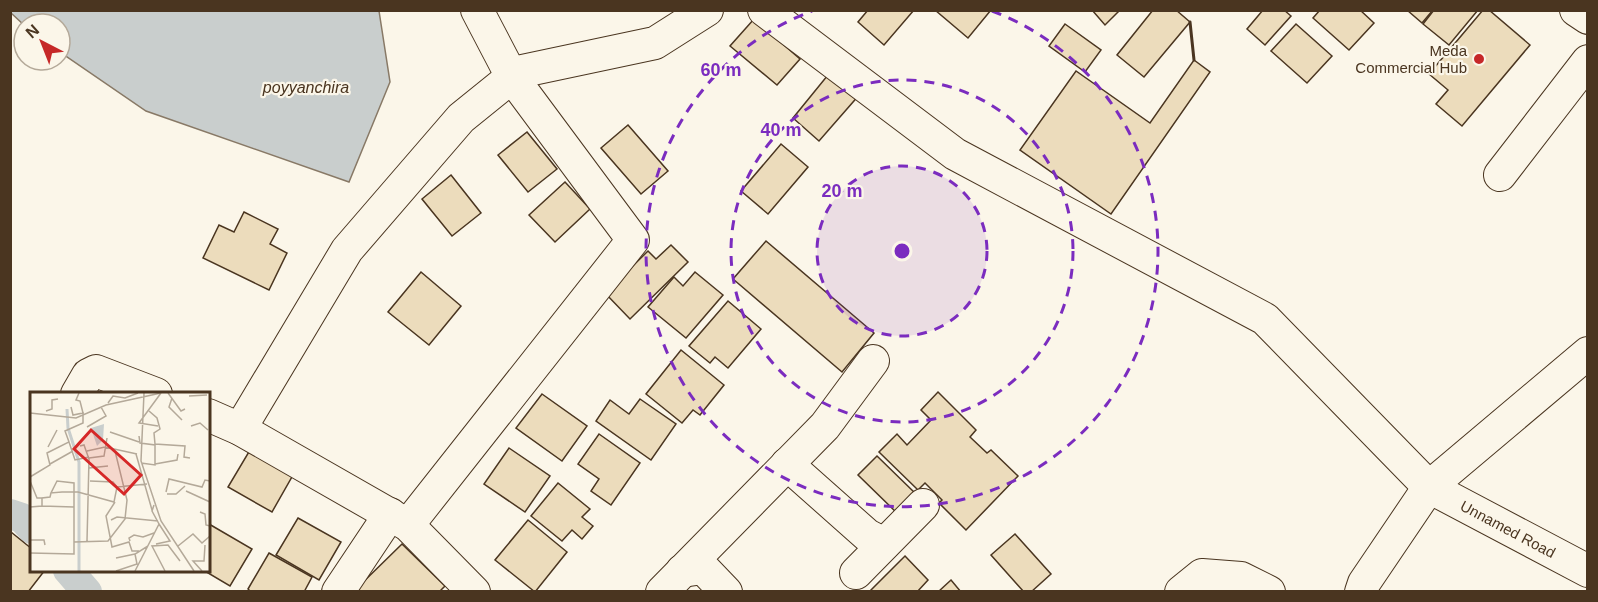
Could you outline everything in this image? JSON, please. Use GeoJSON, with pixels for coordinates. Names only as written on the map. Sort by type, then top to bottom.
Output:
{"type":"FeatureCollection","features":[{"type":"Feature","properties":{"kind":"street"},"geometry":{"type":"LineString","coordinates":[[338,591],[633,240],[512,76],[477,10]]}},
{"type":"Feature","properties":{"kind":"street"},"geometry":{"type":"LineString","coordinates":[[240,429],[347,249],[461,118],[518,72],[655,43],[707,10]]}},
{"type":"Feature","properties":{"kind":"street","name":"Unnamed Road"},"geometry":{"type":"LineString","coordinates":[[764,10],[955,154],[1265,319],[1429,487],[1587,571]]}},
{"type":"Feature","properties":{"kind":"street"},"geometry":{"type":"LineString","coordinates":[[1576,10],[1587,18]]}},
{"type":"Feature","properties":{"kind":"street"},"geometry":{"type":"LineString","coordinates":[[1500,175],[1587,61]]}},
{"type":"Feature","properties":{"kind":"street"},"geometry":{"type":"LineString","coordinates":[[1357,589],[1429,487],[1587,353]]}},
{"type":"Feature","properties":{"kind":"street"},"geometry":{"type":"LineString","coordinates":[[672,581],[825,426],[873,361]]}},
{"type":"Feature","properties":{"kind":"street"},"geometry":{"type":"LineString","coordinates":[[78,392],[88,375],[96,371],[153,392]]}},
{"type":"Feature","properties":{"kind":"street"},"geometry":{"type":"LineString","coordinates":[[210,416],[240,429],[399,520],[474,591]]}},
{"type":"Feature","properties":{"kind":"street"},"geometry":{"type":"LineString","coordinates":[[787,464],[867,535],[884,544]]}},
{"type":"Feature","properties":{"kind":"street"},"geometry":{"type":"LineString","coordinates":[[856,573],[923,505]]}},
{"type":"Feature","properties":{"kind":"street"},"geometry":{"type":"LineString","coordinates":[[672,581],[703,568],[726,591]]}},
{"type":"Feature","properties":{"kind":"street"},"geometry":{"type":"LineString","coordinates":[[1181,591],[1202,575],[1241,578],[1269,591]]}},
{"type":"Feature","properties":{"kind":"water","name":"poyyanchira"},"geometry":{"type":"Polygon","coordinates":[[[11,10],[379,11],[390,82],[349,182],[146,111],[72,60],[72,12],[11,13],[11,10]]]}},
{"type":"Feature","properties":{"kind":"building"},"geometry":{"type":"Polygon","coordinates":[[[868,10],[914,10],[884,45],[858,22],[868,10]]]}},
{"type":"Feature","properties":{"kind":"building"},"geometry":{"type":"Polygon","coordinates":[[[935,10],[991,10],[968,38],[935,10]]]}},
{"type":"Feature","properties":{"kind":"building"},"geometry":{"type":"Polygon","coordinates":[[[1092,10],[1120,10],[1105,25],[1092,10]]]}},
{"type":"Feature","properties":{"kind":"building"},"geometry":{"type":"Polygon","coordinates":[[[1153,10],[1176,10],[1190,22],[1144,77],[1117,55],[1153,10]]]}},
{"type":"Feature","properties":{"kind":"building"},"geometry":{"type":"Polygon","coordinates":[[[1263,10],[1284,10],[1291,16],[1265,45],[1247,29],[1263,10]]]}},
{"type":"Feature","properties":{"kind":"building"},"geometry":{"type":"Polygon","coordinates":[[[1320,10],[1360,10],[1374,23],[1349,50],[1313,18],[1320,10]]]}},
{"type":"Feature","properties":{"kind":"building"},"geometry":{"type":"Polygon","coordinates":[[[1407,10],[1433,10],[1422,23],[1407,10]]]}},
{"type":"Feature","properties":{"kind":"building"},"geometry":{"type":"Polygon","coordinates":[[[1434,10],[1478,10],[1449,45],[1423,24],[1434,10]]]}},
{"type":"Feature","properties":{"kind":"building","name":"Meda Commercial Hub"},"geometry":{"type":"Polygon","coordinates":[[[1483,10],[1489,10],[1530,45],[1462,126],[1436,104],[1448,90],[1429,74],[1483,10]]]}},
{"type":"Feature","properties":{"kind":"building"},"geometry":{"type":"Polygon","coordinates":[[[754,19],[800,59],[777,85],[730,46],[754,19]]]}},
{"type":"Feature","properties":{"kind":"building"},"geometry":{"type":"Polygon","coordinates":[[[1065,24],[1101,50],[1085,72],[1049,46],[1065,24]]]}},
{"type":"Feature","properties":{"kind":"building"},"geometry":{"type":"Polygon","coordinates":[[[1296,24],[1332,56],[1307,83],[1271,51],[1296,24]]]}},
{"type":"Feature","properties":{"kind":"building"},"geometry":{"type":"Polygon","coordinates":[[[1194,60],[1210,72],[1111,214],[1020,150],[1076,71],[1150,123],[1194,60]]]}},
{"type":"Feature","properties":{"kind":"building"},"geometry":{"type":"Polygon","coordinates":[[[832,70],[860,94],[819,141],[793,118],[832,70]]]}},
{"type":"Feature","properties":{"kind":"building"},"geometry":{"type":"Polygon","coordinates":[[[628,125],[668,171],[641,194],[601,148],[628,125]]]}},
{"type":"Feature","properties":{"kind":"building"},"geometry":{"type":"Polygon","coordinates":[[[527,132],[557,169],[528,192],[498,155],[527,132]]]}},
{"type":"Feature","properties":{"kind":"building"},"geometry":{"type":"Polygon","coordinates":[[[781,144],[808,167],[768,214],[741,191],[781,144]]]}},
{"type":"Feature","properties":{"kind":"building"},"geometry":{"type":"Polygon","coordinates":[[[451,175],[481,213],[452,236],[422,199],[451,175]]]}},
{"type":"Feature","properties":{"kind":"building"},"geometry":{"type":"Polygon","coordinates":[[[565,182],[590,209],[555,242],[529,215],[565,182]]]}},
{"type":"Feature","properties":{"kind":"building"},"geometry":{"type":"Polygon","coordinates":[[[244,212],[278,229],[270,244],[287,253],[269,290],[203,258],[219,225],[234,232],[244,212]]]}},
{"type":"Feature","properties":{"kind":"building"},"geometry":{"type":"Polygon","coordinates":[[[766,241],[874,333],[842,372],[733,279],[766,241]]]}},
{"type":"Feature","properties":{"kind":"building"},"geometry":{"type":"Polygon","coordinates":[[[671,245],[688,262],[630,319],[605,293],[648,251],[656,259],[671,245]]]}},
{"type":"Feature","properties":{"kind":"building"},"geometry":{"type":"Polygon","coordinates":[[[421,272],[461,306],[429,345],[388,312],[421,272]]]}},
{"type":"Feature","properties":{"kind":"building"},"geometry":{"type":"Polygon","coordinates":[[[695,272],[723,295],[686,338],[648,307],[674,277],[683,286],[695,272]]]}},
{"type":"Feature","properties":{"kind":"building"},"geometry":{"type":"Polygon","coordinates":[[[728,301],[761,329],[728,368],[715,357],[710,363],[689,346],[728,301]]]}},
{"type":"Feature","properties":{"kind":"building"},"geometry":{"type":"Polygon","coordinates":[[[681,350],[724,385],[700,415],[693,410],[682,423],[646,394],[681,350]]]}},
{"type":"Feature","properties":{"kind":"building"},"geometry":{"type":"Polygon","coordinates":[[[938,392],[976,430],[970,437],[987,453],[991,450],[1018,476],[966,530],[939,503],[942,500],[925,483],[918,490],[879,452],[897,434],[907,445],[931,420],[921,410],[938,392]]]}},
{"type":"Feature","properties":{"kind":"building"},"geometry":{"type":"Polygon","coordinates":[[[542,394],[587,426],[562,461],[516,428],[542,394]]]}},
{"type":"Feature","properties":{"kind":"building"},"geometry":{"type":"Polygon","coordinates":[[[640,399],[676,424],[651,460],[596,421],[610,400],[629,414],[640,399]]]}},
{"type":"Feature","properties":{"kind":"building"},"geometry":{"type":"Polygon","coordinates":[[[599,434],[640,463],[611,505],[591,491],[599,479],[578,464],[599,434]]]}},
{"type":"Feature","properties":{"kind":"building"},"geometry":{"type":"Polygon","coordinates":[[[509,448],[550,476],[525,512],[484,484],[509,448]]]}},
{"type":"Feature","properties":{"kind":"building"},"geometry":{"type":"Polygon","coordinates":[[[250,450],[293,475],[272,512],[228,487],[250,450]]]}},
{"type":"Feature","properties":{"kind":"building"},"geometry":{"type":"Polygon","coordinates":[[[877,456],[917,495],[898,514],[858,475],[877,456]]]}},
{"type":"Feature","properties":{"kind":"building"},"geometry":{"type":"Polygon","coordinates":[[[558,483],[590,509],[582,517],[593,526],[582,539],[572,530],[562,541],[531,516],[558,483]]]}},
{"type":"Feature","properties":{"kind":"building"},"geometry":{"type":"Polygon","coordinates":[[[298,518],[341,542],[319,580],[276,555],[298,518]]]}},
{"type":"Feature","properties":{"kind":"building"},"geometry":{"type":"Polygon","coordinates":[[[528,520],[567,552],[535,592],[495,560],[528,520]]]}},
{"type":"Feature","properties":{"kind":"building"},"geometry":{"type":"Polygon","coordinates":[[[210,525],[252,549],[230,586],[206,572],[210,572],[210,525]]]}},
{"type":"Feature","properties":{"kind":"building"},"geometry":{"type":"Polygon","coordinates":[[[11,532],[30,547],[30,572],[43,572],[28,592],[10,592],[11,532]]]}},
{"type":"Feature","properties":{"kind":"building"},"geometry":{"type":"Polygon","coordinates":[[[1015,534],[1051,574],[1031,592],[1024,592],[991,555],[1015,534]]]}},
{"type":"Feature","properties":{"kind":"building"},"geometry":{"type":"Polygon","coordinates":[[[402,544],[445,586],[439,592],[357,592],[355,590],[402,544]]]}},
{"type":"Feature","properties":{"kind":"building"},"geometry":{"type":"Polygon","coordinates":[[[269,553],[312,577],[304,592],[251,592],[248,589],[269,553]]]}},
{"type":"Feature","properties":{"kind":"building"},"geometry":{"type":"Polygon","coordinates":[[[905,556],[928,580],[917,592],[869,592],[905,556]]]}},
{"type":"Feature","properties":{"kind":"building"},"geometry":{"type":"Polygon","coordinates":[[[951,580],[961,592],[938,592],[951,580]]]}},
{"type":"Feature","properties":{"kind":"waterway"},"geometry":{"type":"LineString","coordinates":[[10,514],[22,518],[30,527]]}},
{"type":"Feature","properties":{"kind":"waterway"},"geometry":{"type":"LineString","coordinates":[[70,572],[87,592]]}},
{"type":"Feature","properties":{"kind":"wall"},"geometry":{"type":"LineString","coordinates":[[1190,22],[1194,60]]}},
{"type":"Feature","properties":{"kind":"place","name":"Meda Commercial Hub"},"geometry":{"type":"Point","coordinates":[1479,59]}}]}
